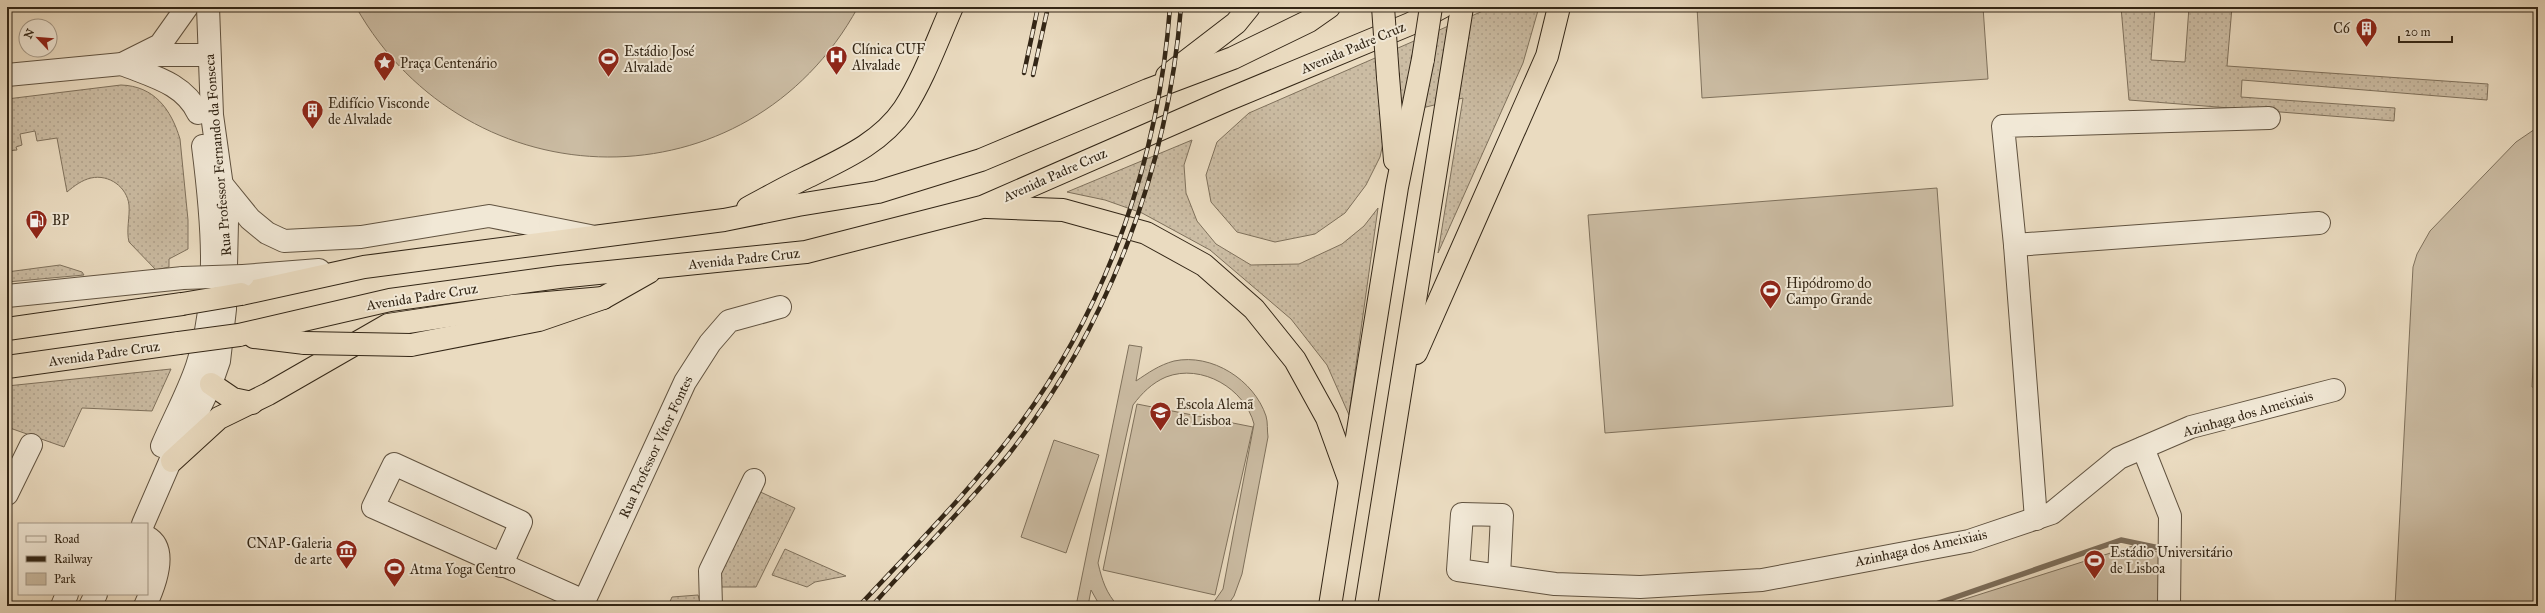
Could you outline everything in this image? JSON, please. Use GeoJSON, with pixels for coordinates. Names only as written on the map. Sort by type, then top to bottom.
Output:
{"type":"FeatureCollection","features":[{"type":"Feature","properties":{"kind":"highway"},"geometry":{"type":"LineString","coordinates":[[724,220],[863,148],[887,128],[903,109],[921,77],[952,7]]}},
{"type":"Feature","properties":{"kind":"highway"},"geometry":{"type":"LineString","coordinates":[[1148,90],[1236,23],[1249,7]]}},
{"type":"Feature","properties":{"kind":"highway"},"geometry":{"type":"LineString","coordinates":[[7,329],[182,304],[242,285],[364,266],[598,238],[724,220],[798,205],[878,192],[953,170],[1148,90],[1233,58],[1309,21],[1329,7]]}},
{"type":"Feature","properties":{"kind":"highway"},"geometry":{"type":"LineString","coordinates":[[1383,7],[1397,187]]}},
{"type":"Feature","properties":{"kind":"highway"},"geometry":{"type":"LineString","coordinates":[[1330,606],[1397,187],[1423,59],[1431,7]]}},
{"type":"Feature","properties":{"kind":"highway","name":"Avenida Padre Cruz"},"geometry":{"type":"LineString","coordinates":[[7,367],[239,335],[390,300],[559,277],[655,269],[806,252],[982,207],[1227,100],[1410,24],[1442,7]]}},
{"type":"Feature","properties":{"kind":"highway"},"geometry":{"type":"LineString","coordinates":[[1366,606],[1462,7]]}},
{"type":"Feature","properties":{"kind":"highway"},"geometry":{"type":"LineString","coordinates":[[1403,382],[1547,56],[1559,7]]}},
{"type":"Feature","properties":{"kind":"highway"},"geometry":{"type":"LineString","coordinates":[[982,207],[1063,210],[1146,234],[1204,265],[1254,309],[1295,360],[1327,418],[1350,481]]}},
{"type":"Feature","properties":{"kind":"highway"},"geometry":{"type":"LineString","coordinates":[[239,335],[304,343],[411,345],[539,320],[603,298],[655,269]]}},
{"type":"Feature","properties":{"kind":"highway"},"geometry":{"type":"LineString","coordinates":[[172,461],[219,418],[252,403],[388,325],[513,306],[603,298]]}},
{"type":"Feature","properties":{"kind":"highway"},"geometry":{"type":"LineString","coordinates":[[211,384],[233,399],[252,403]]}},
{"type":"Feature","properties":{"kind":"street"},"geometry":{"type":"LineString","coordinates":[[131,59],[160,45],[187,7]]}},
{"type":"Feature","properties":{"kind":"street","name":"Rua Professor Fernando da Fonseca"},"geometry":{"type":"LineString","coordinates":[[143,523],[172,461],[182,434],[199,409],[211,384],[219,361],[226,309],[228,258],[224,186],[194,7]]}},
{"type":"Feature","properties":{"kind":"street","name":"Rua Professor Fernando da Fonseca"},"geometry":{"type":"LineString","coordinates":[[127,523],[197,366],[204,339],[208,308],[212,235],[198,113],[202,55],[208,7]]}},
{"type":"Feature","properties":{"kind":"street"},"geometry":{"type":"LineString","coordinates":[[7,75],[131,59],[202,55]]}},
{"type":"Feature","properties":{"kind":"street"},"geometry":{"type":"LineString","coordinates":[[131,59],[175,86],[188,96],[198,113]]}},
{"type":"Feature","properties":{"kind":"street"},"geometry":{"type":"LineString","coordinates":[[2036,519],[2015,245],[2003,126],[2269,118]]}},
{"type":"Feature","properties":{"kind":"street"},"geometry":{"type":"LineString","coordinates":[[224,186],[250,218],[267,233],[284,241],[361,237],[489,216],[598,238]]}},
{"type":"Feature","properties":{"kind":"street"},"geometry":{"type":"LineString","coordinates":[[2015,245],[2319,223]]}},
{"type":"Feature","properties":{"kind":"street"},"geometry":{"type":"LineString","coordinates":[[7,296],[183,278],[242,285]]}},
{"type":"Feature","properties":{"kind":"street","name":"Rua Professor Vítor Fontes"},"geometry":{"type":"LineString","coordinates":[[583,604],[685,382],[710,343],[729,321],[780,307]]}},
{"type":"Feature","properties":{"kind":"street"},"geometry":{"type":"LineString","coordinates":[[204,339],[204,373],[211,384]]}},
{"type":"Feature","properties":{"kind":"street","name":"Azinhaga dos Ameixiais"},"geometry":{"type":"LineString","coordinates":[[1499,576],[1555,584],[1640,587],[1762,580],[1969,540],[2052,513],[2119,458],[2191,427],[2334,390]]}},
{"type":"Feature","properties":{"kind":"street"},"geometry":{"type":"LineString","coordinates":[[7,494],[31,445]]}},
{"type":"Feature","properties":{"kind":"street"},"geometry":{"type":"LineString","coordinates":[[2143,448],[2170,516],[2169,606]]}},
{"type":"Feature","properties":{"kind":"street"},"geometry":{"type":"LineString","coordinates":[[501,566],[521,522],[394,464],[373,507],[583,604]]}},
{"type":"Feature","properties":{"kind":"street"},"geometry":{"type":"LineString","coordinates":[[711,606],[710,571],[754,480]]}},
{"type":"Feature","properties":{"kind":"street"},"geometry":{"type":"LineString","coordinates":[[145,606],[158,563],[154,544],[148,538]]}},
{"type":"Feature","properties":{"kind":"street"},"geometry":{"type":"LineString","coordinates":[[62,606],[67,595]]}},
{"type":"Feature","properties":{"kind":"street"},"geometry":{"type":"LineString","coordinates":[[90,606],[96,595]]}},
{"type":"Feature","properties":{"kind":"street"},"geometry":{"type":"LineString","coordinates":[[105,606],[110,595]]}},
{"type":"Feature","properties":{"kind":"green space","name":"Estádio José Alvalade"},"geometry":{"type":"Polygon","coordinates":[[[356,7],[858,7],[809,73],[749,120],[680,148],[608,157],[535,147],[466,119],[405,72],[356,7]]]}},
{"type":"Feature","properties":{"kind":"green space"},"geometry":{"type":"Polygon","coordinates":[[[1492,7],[1539,7],[1523,63],[1438,253],[1463,98],[1389,116],[1380,157],[1366,185],[1345,213],[1315,234],[1275,242],[1237,232],[1211,202],[1206,175],[1217,142],[1249,113],[1492,7]]]}},
{"type":"Feature","properties":{"kind":"green space"},"geometry":{"type":"Polygon","coordinates":[[[1697,7],[1983,7],[1988,79],[1702,98],[1697,7]]]}},
{"type":"Feature","properties":{"kind":"green space"},"geometry":{"type":"Polygon","coordinates":[[[2121,7],[2155,7],[2151,60],[2185,62],[2189,7],[2232,7],[2227,66],[2488,84],[2487,100],[2242,80],[2241,97],[2395,108],[2394,121],[2129,100],[2121,7]]]}},
{"type":"Feature","properties":{"kind":"green space"},"geometry":{"type":"Polygon","coordinates":[[[121,85],[133,86],[143,90],[160,101],[172,118],[180,139],[188,220],[188,249],[169,259],[169,267],[156,270],[129,242],[128,199],[121,187],[116,183],[104,178],[91,178],[84,180],[67,192],[57,138],[37,141],[35,131],[20,134],[22,145],[16,147],[17,150],[7,151],[7,99],[121,85]]]}},
{"type":"Feature","properties":{"kind":"green space"},"geometry":{"type":"Polygon","coordinates":[[[2538,127],[2538,268],[2532,387],[2538,388],[2538,606],[2395,606],[2413,267],[2417,254],[2430,231],[2516,142],[2538,127]]]}},
{"type":"Feature","properties":{"kind":"green space"},"geometry":{"type":"Polygon","coordinates":[[[1192,140],[1184,165],[1186,193],[1197,221],[1216,244],[1251,265],[1299,264],[1342,244],[1364,226],[1378,208],[1349,415],[1327,365],[1291,319],[1210,250],[1142,213],[1105,200],[1067,192],[1192,140]]]}},
{"type":"Feature","properties":{"kind":"green space","name":"Hipódromo do Campo Grande"},"geometry":{"type":"Polygon","coordinates":[[[1937,188],[1953,406],[1605,433],[1588,215],[1937,188]]]}},
{"type":"Feature","properties":{"kind":"green space"},"geometry":{"type":"Polygon","coordinates":[[[60,265],[82,272],[84,275],[7,282],[7,272],[60,265]]]}},
{"type":"Feature","properties":{"kind":"green space"},"geometry":{"type":"Polygon","coordinates":[[[1129,345],[1142,347],[1136,381],[1149,372],[1174,361],[1203,361],[1217,365],[1242,381],[1252,391],[1266,416],[1268,437],[1242,574],[1234,596],[1227,606],[1211,606],[1223,589],[1254,424],[1249,411],[1242,400],[1232,390],[1207,376],[1180,374],[1166,377],[1156,382],[1140,396],[1133,405],[1098,563],[1105,586],[1110,596],[1118,606],[1100,606],[1091,590],[1088,606],[1076,606],[1129,345]]]}},
{"type":"Feature","properties":{"kind":"green space"},"geometry":{"type":"Polygon","coordinates":[[[171,369],[152,411],[82,408],[64,447],[7,427],[7,386],[171,369]]]}},
{"type":"Feature","properties":{"kind":"green space"},"geometry":{"type":"Polygon","coordinates":[[[1137,404],[1253,427],[1215,595],[1103,570],[1137,404]]]}},
{"type":"Feature","properties":{"kind":"green space"},"geometry":{"type":"Polygon","coordinates":[[[1054,440],[1099,455],[1066,553],[1021,537],[1054,440]]]}},
{"type":"Feature","properties":{"kind":"green space"},"geometry":{"type":"Polygon","coordinates":[[[754,489],[795,508],[756,587],[720,587],[714,571],[754,489]]]}},
{"type":"Feature","properties":{"kind":"green space","name":"Estádio Universitário de Lisboa"},"geometry":{"type":"Polygon","coordinates":[[[2139,544],[2164,555],[2161,606],[1943,606],[2139,544]]]}},
{"type":"Feature","properties":{"kind":"green space"},"geometry":{"type":"Polygon","coordinates":[[[785,549],[846,576],[815,582],[807,587],[772,575],[785,549]]]}},
{"type":"Feature","properties":{"kind":"green space"},"geometry":{"type":"Polygon","coordinates":[[[698,595],[701,606],[668,606],[672,597],[698,595]]]}},
{"type":"Feature","properties":{"kind":"waterway"},"geometry":{"type":"LineString","coordinates":[[1930,606],[2121,540],[2164,549]]}},
{"type":"Feature","properties":{"kind":"railway"},"geometry":{"type":"LineString","coordinates":[[1024,73],[1038,7]]}},
{"type":"Feature","properties":{"kind":"railway"},"geometry":{"type":"LineString","coordinates":[[1033,75],[1048,7]]}},
{"type":"Feature","properties":{"kind":"railway"},"geometry":{"type":"LineString","coordinates":[[859,606],[962,495],[1002,448],[1052,377],[1079,329],[1104,278],[1124,226],[1141,173],[1154,118],[1164,63],[1170,7]]}},
{"type":"Feature","properties":{"kind":"railway"},"geometry":{"type":"LineString","coordinates":[[872,606],[976,493],[1009,454],[1045,405],[1076,353],[1104,299],[1128,243],[1147,185],[1163,127],[1174,67],[1181,7]]}},
{"type":"Feature","properties":{"kind":"place","name":"C6"},"geometry":{"type":"Point","coordinates":[2366,48]}},
{"type":"Feature","properties":{"kind":"place","name":"Clínica CUF Alvalade"},"geometry":{"type":"Point","coordinates":[836,76]}},
{"type":"Feature","properties":{"kind":"place","name":"Estádio José Alvalade"},"geometry":{"type":"Point","coordinates":[608,78]}},
{"type":"Feature","properties":{"kind":"place","name":"Praça Centenário"},"geometry":{"type":"Point","coordinates":[384,82]}},
{"type":"Feature","properties":{"kind":"place","name":"Edifício Visconde de Alvalade"},"geometry":{"type":"Point","coordinates":[312,130]}},
{"type":"Feature","properties":{"kind":"place","name":"BP"},"geometry":{"type":"Point","coordinates":[36,240]}},
{"type":"Feature","properties":{"kind":"place","name":"Hipódromo do Campo Grande"},"geometry":{"type":"Point","coordinates":[1771,310]}},
{"type":"Feature","properties":{"kind":"place","name":"Escola Alemã de Lisboa"},"geometry":{"type":"Point","coordinates":[1161,432]}},
{"type":"Feature","properties":{"kind":"place","name":"CNAP-Galeria de arte"},"geometry":{"type":"Point","coordinates":[347,570]}},
{"type":"Feature","properties":{"kind":"place","name":"Estádio Universitário de Lisboa"},"geometry":{"type":"Point","coordinates":[2094,580]}},
{"type":"Feature","properties":{"kind":"place","name":"Atma Yoga Centro"},"geometry":{"type":"Point","coordinates":[395,588]}}]}
